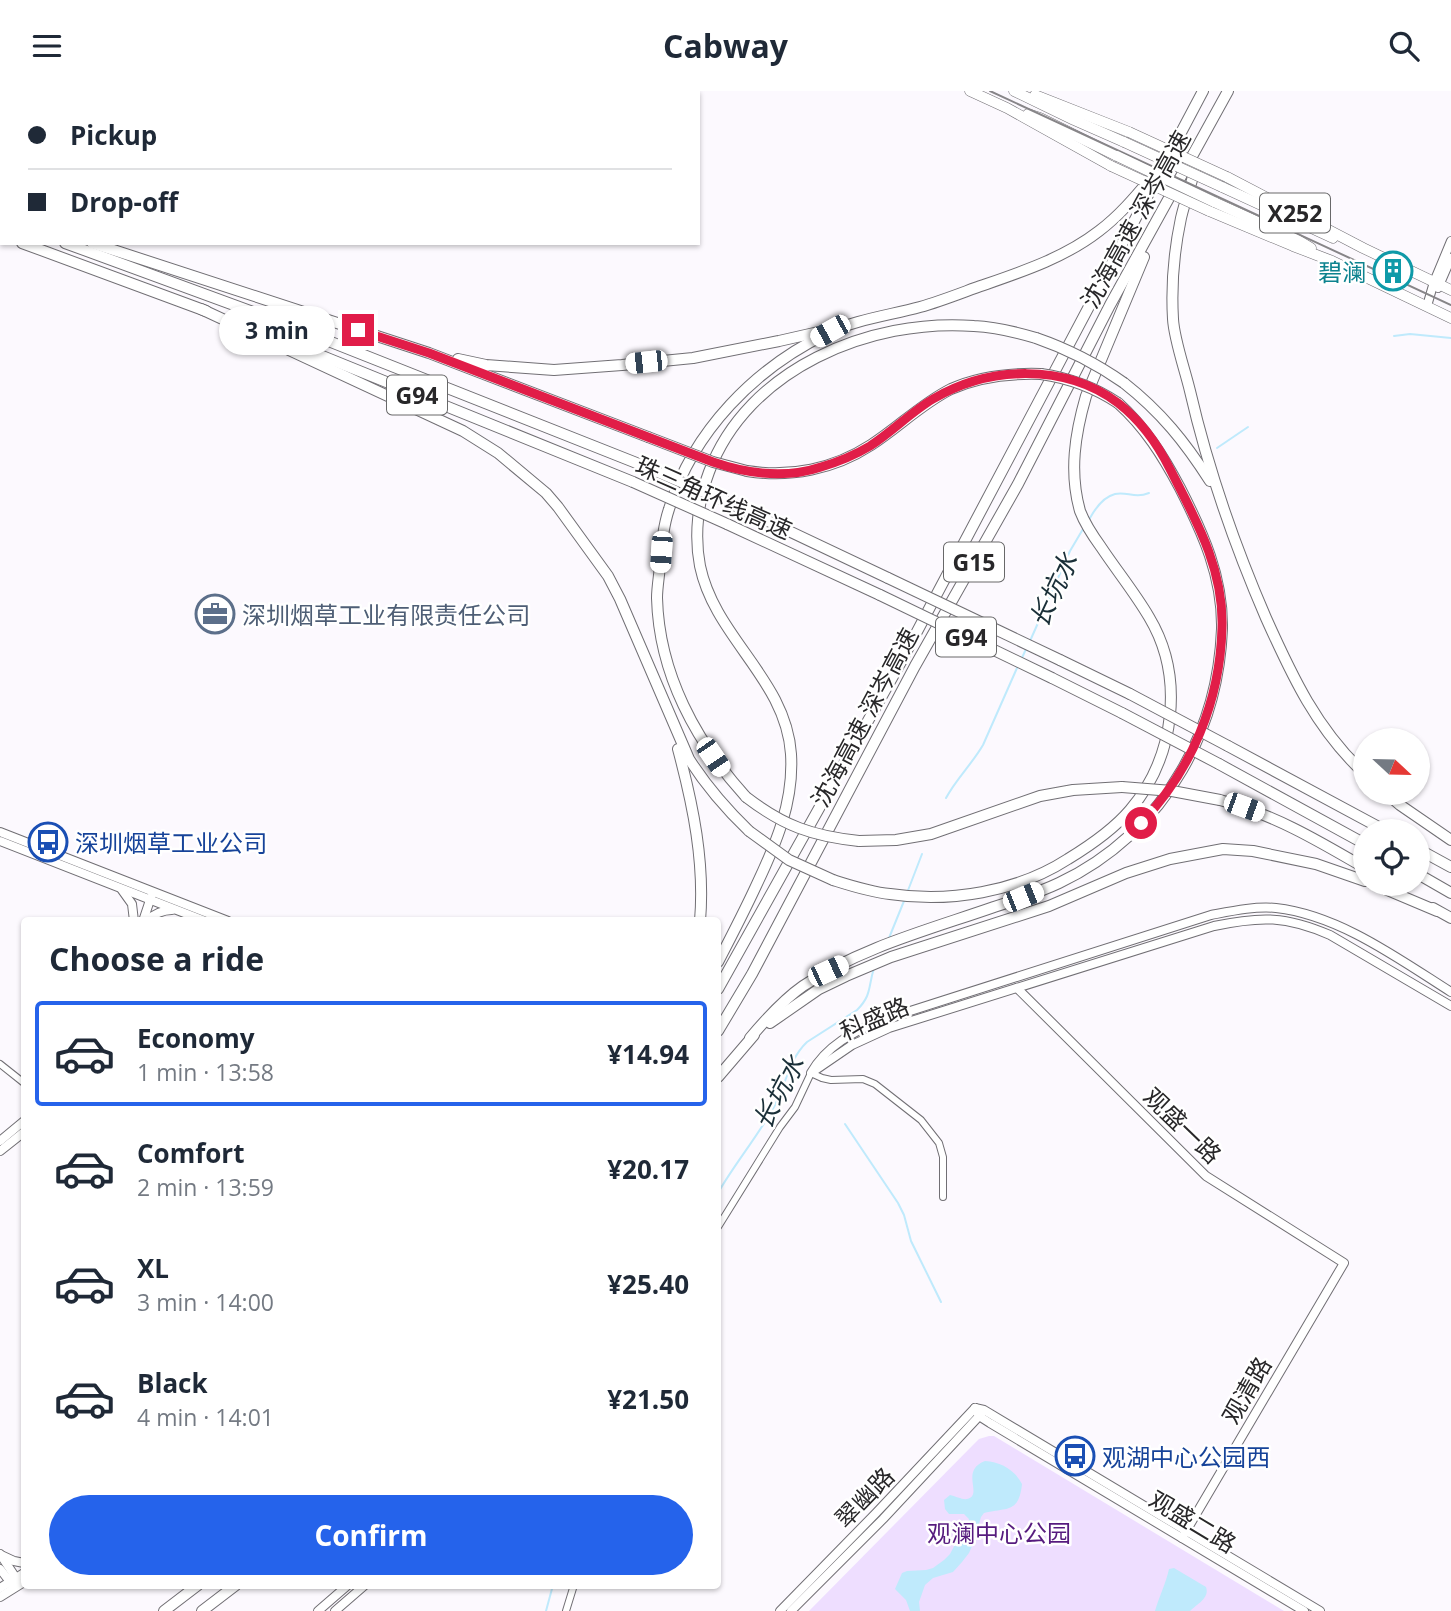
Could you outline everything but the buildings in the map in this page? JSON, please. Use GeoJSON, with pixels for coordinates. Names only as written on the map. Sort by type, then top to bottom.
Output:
{"type":"FeatureCollection","features":[{"type":"Feature","properties":{"kind":"highway","name":"沈海高速 深岑高速"},"geometry":{"type":"LineString","coordinates":[[721,984],[902,660],[1203,91]]}},
{"type":"Feature","properties":{"kind":"highway","name":"沈海高速 深岑高速"},"geometry":{"type":"LineString","coordinates":[[721,1026],[1228,91]]}},
{"type":"Feature","properties":{"kind":"highway"},"geometry":{"type":"LineString","coordinates":[[1218,111],[1199,157],[1181,217],[1173,269],[1173,321],[1199,431],[1217,492],[1248,575],[1297,685],[1322,726],[1353,762]]}},
{"type":"Feature","properties":{"kind":"highway"},"geometry":{"type":"LineString","coordinates":[[429,353],[486,365],[554,370],[693,358],[779,341],[923,306],[1049,261],[1080,244],[1101,230],[1129,204],[1153,176],[1180,135]]}},
{"type":"Feature","properties":{"kind":"highway"},"geometry":{"type":"LineString","coordinates":[[201,309],[463,431],[498,453],[534,482],[558,507],[614,587],[688,759],[723,806],[748,831],[789,860],[833,880],[890,894],[947,897],[1003,887],[1034,876],[1093,843],[1115,825],[1144,792],[1163,751],[1170,714],[1171,678],[1165,653],[1150,618],[1090,531],[1081,513],[1074,468],[1079,420],[1101,357],[1164,209]]}},
{"type":"Feature","properties":{"kind":"highway","name":"珠三角环线高速"},"geometry":{"type":"LineString","coordinates":[[27,245],[276,338],[633,482],[727,524],[1122,713],[1353,837]]}},
{"type":"Feature","properties":{"kind":"highway","name":"珠三角环线高速"},"geometry":{"type":"LineString","coordinates":[[70,245],[283,323],[639,464],[734,505],[1130,694],[1364,819]]}},
{"type":"Feature","properties":{"kind":"highway"},"geometry":{"type":"LineString","coordinates":[[98,245],[429,353],[713,462],[763,474],[793,473],[821,467],[853,455],[870,446],[933,399],[992,376],[1017,373],[1057,377],[1104,394],[1118,403],[1147,432],[1194,514],[1215,569],[1221,600],[1221,645],[1213,697],[1203,728],[1175,782],[1154,810],[1128,837],[1103,857],[1059,883],[872,951],[828,971],[802,987],[781,1004],[721,1073]]}},
{"type":"Feature","properties":{"kind":"highway"},"geometry":{"type":"LineString","coordinates":[[866,320],[830,331],[793,352],[756,379],[724,409],[682,473],[668,510],[657,598],[663,644],[682,704],[724,773],[746,797],[768,813],[812,833],[835,838],[859,841],[896,840],[931,834],[1024,800],[1055,793],[1122,787],[1171,791],[1244,807],[1289,825],[1353,861]]}},
{"type":"Feature","properties":{"kind":"highway"},"geometry":{"type":"LineString","coordinates":[[721,957],[779,831],[790,792],[791,771],[787,731],[775,699],[768,684],[713,606],[699,564],[698,519],[701,498],[714,457],[746,409],[782,378],[809,361],[871,337],[907,329],[956,325],[994,328],[1055,345],[1091,361],[1124,383],[1143,398],[1179,436],[1217,492]]}},
{"type":"Feature","properties":{"kind":"highway"},"geometry":{"type":"LineString","coordinates":[[668,713],[685,774],[696,831],[702,874],[700,917]]}},
{"type":"Feature","properties":{"kind":"highway"},"geometry":{"type":"LineString","coordinates":[[1399,805],[1451,840]]}},
{"type":"Feature","properties":{"kind":"highway"},"geometry":{"type":"LineString","coordinates":[[750,1038],[820,989],[891,957],[1049,906],[1147,865],[1211,850],[1237,849],[1315,864],[1353,877]]}},
{"type":"Feature","properties":{"kind":"highway"},"geometry":{"type":"LineString","coordinates":[[1430,856],[1451,867]]}},
{"type":"Feature","properties":{"kind":"highway"},"geometry":{"type":"LineString","coordinates":[[1430,881],[1451,893]]}},
{"type":"Feature","properties":{"kind":"highway"},"geometry":{"type":"LineString","coordinates":[[1401,896],[1451,918]]}},
{"type":"Feature","properties":{"kind":"highway"},"geometry":{"type":"LineString","coordinates":[[1412,896],[1437,911]]}},
{"type":"Feature","properties":{"kind":"highway"},"geometry":{"type":"LineString","coordinates":[[164,1611],[193,1589]]}},
{"type":"Feature","properties":{"kind":"highway"},"geometry":{"type":"LineString","coordinates":[[202,1611],[231,1589]]}},
{"type":"Feature","properties":{"kind":"main road","name":"X252"},"geometry":{"type":"LineString","coordinates":[[971,91],[1111,166],[1296,239],[1332,261],[1451,318]]}},
{"type":"Feature","properties":{"kind":"main road","name":"X252"},"geometry":{"type":"LineString","coordinates":[[1014,91],[1318,232],[1363,248]]}},
{"type":"Feature","properties":{"kind":"main road","name":"X252"},"geometry":{"type":"LineString","coordinates":[[1024,91],[1129,132],[1227,177],[1363,248],[1451,290]]}},
{"type":"Feature","properties":{"kind":"main road","name":"X252"},"geometry":{"type":"LineString","coordinates":[[1007,108],[1040,118],[1212,207]]}},
{"type":"Feature","properties":{"kind":"street"},"geometry":{"type":"LineString","coordinates":[[1427,306],[1451,241]]}},
{"type":"Feature","properties":{"kind":"street"},"geometry":{"type":"LineString","coordinates":[[1437,283],[1451,258]]}},
{"type":"Feature","properties":{"kind":"street"},"geometry":{"type":"LineString","coordinates":[[0,832],[195,917]]}},
{"type":"Feature","properties":{"kind":"street"},"geometry":{"type":"LineString","coordinates":[[0,841],[117,886],[215,917]]}},
{"type":"Feature","properties":{"kind":"street"},"geometry":{"type":"LineString","coordinates":[[117,886],[124,891],[132,904],[135,917]]}},
{"type":"Feature","properties":{"kind":"street"},"geometry":{"type":"LineString","coordinates":[[137,917],[149,896]]}},
{"type":"Feature","properties":{"kind":"street"},"geometry":{"type":"LineString","coordinates":[[146,917],[149,896]]}},
{"type":"Feature","properties":{"kind":"street","name":"科盛路"},"geometry":{"type":"LineString","coordinates":[[811,1073],[830,1048],[867,1025],[1211,915],[1251,909],[1293,911],[1333,923],[1451,992]]}},
{"type":"Feature","properties":{"kind":"street"},"geometry":{"type":"LineString","coordinates":[[151,917],[162,911],[181,911]]}},
{"type":"Feature","properties":{"kind":"street","name":"科盛路"},"geometry":{"type":"LineString","coordinates":[[811,1073],[852,1045],[877,1033],[1214,926],[1252,919],[1291,921],[1330,935],[1451,1006]]}},
{"type":"Feature","properties":{"kind":"street","name":"观盛一路"},"geometry":{"type":"LineString","coordinates":[[1017,988],[1206,1176],[1344,1263]]}},
{"type":"Feature","properties":{"kind":"street"},"geometry":{"type":"LineString","coordinates":[[0,1064],[21,1081]]}},
{"type":"Feature","properties":{"kind":"street"},"geometry":{"type":"LineString","coordinates":[[721,1222],[796,1107],[811,1073],[831,1080],[863,1079],[875,1084],[921,1120],[939,1143],[943,1157],[943,1197]]}},
{"type":"Feature","properties":{"kind":"street"},"geometry":{"type":"LineString","coordinates":[[0,1140],[21,1123]]}},
{"type":"Feature","properties":{"kind":"street"},"geometry":{"type":"LineString","coordinates":[[0,1151],[21,1134]]}},
{"type":"Feature","properties":{"kind":"street","name":"观清路"},"geometry":{"type":"LineString","coordinates":[[1184,1534],[1344,1263]]}},
{"type":"Feature","properties":{"kind":"street","name":"观盛二路"},"geometry":{"type":"LineString","coordinates":[[980,1412],[1184,1534],[1320,1611]]}},
{"type":"Feature","properties":{"kind":"street","name":"翠幽路"},"geometry":{"type":"LineString","coordinates":[[780,1611],[980,1412]]}},
{"type":"Feature","properties":{"kind":"street","name":"翠幽路"},"geometry":{"type":"LineString","coordinates":[[791,1611],[883,1519],[980,1412]]}},
{"type":"Feature","properties":{"kind":"street","name":"观盛二路"},"geometry":{"type":"LineString","coordinates":[[1184,1534],[1304,1611]]}},
{"type":"Feature","properties":{"kind":"street"},"geometry":{"type":"LineString","coordinates":[[0,1554],[21,1562]]}},
{"type":"Feature","properties":{"kind":"street"},"geometry":{"type":"LineString","coordinates":[[0,1554],[16,1582]]}},
{"type":"Feature","properties":{"kind":"street"},"geometry":{"type":"LineString","coordinates":[[0,1569],[16,1582]]}},
{"type":"Feature","properties":{"kind":"street"},"geometry":{"type":"LineString","coordinates":[[0,1588],[16,1582]]}},
{"type":"Feature","properties":{"kind":"street"},"geometry":{"type":"LineString","coordinates":[[0,1597],[16,1582]]}},
{"type":"Feature","properties":{"kind":"street"},"geometry":{"type":"LineString","coordinates":[[323,1610],[344,1589]]}},
{"type":"Feature","properties":{"kind":"street"},"geometry":{"type":"LineString","coordinates":[[335,1611],[360,1589]]}},
{"type":"Feature","properties":{"kind":"street"},"geometry":{"type":"LineString","coordinates":[[566,1611],[573,1589]]}},
{"type":"Feature","properties":{"kind":"green space","name":"观澜中心公园"},"geometry":{"type":"Polygon","coordinates":[[[994,1436],[1284,1611],[809,1611],[979,1439],[994,1436]]]}},
{"type":"Feature","properties":{"kind":"water"},"geometry":{"type":"Polygon","coordinates":[[[985,1461],[1002,1465],[1016,1475],[1022,1484],[1018,1500],[1010,1507],[984,1513],[969,1553],[953,1572],[933,1578],[925,1585],[919,1602],[920,1611],[910,1611],[906,1600],[895,1589],[902,1573],[933,1568],[950,1554],[967,1528],[969,1519],[964,1514],[949,1514],[944,1500],[950,1495],[965,1499],[972,1497],[972,1476],[977,1465],[985,1461]]]}},
{"type":"Feature","properties":{"kind":"water"},"geometry":{"type":"Polygon","coordinates":[[[1174,1568],[1206,1587],[1206,1594],[1190,1611],[1155,1611],[1169,1569],[1174,1568]]]}},
{"type":"Feature","properties":{"kind":"waterway","name":"长坑水"},"geometry":{"type":"LineString","coordinates":[[1394,336],[1410,334],[1451,338]]}},
{"type":"Feature","properties":{"kind":"waterway","name":"长坑水"},"geometry":{"type":"LineString","coordinates":[[1217,448],[1248,427]]}},
{"type":"Feature","properties":{"kind":"waterway","name":"长坑水"},"geometry":{"type":"LineString","coordinates":[[1090,518],[1100,504],[1111,496],[1119,493],[1149,493]]}},
{"type":"Feature","properties":{"kind":"waterway","name":"长坑水"},"geometry":{"type":"LineString","coordinates":[[1030,641],[1070,551],[1083,529]]}},
{"type":"Feature","properties":{"kind":"waterway","name":"长坑水"},"geometry":{"type":"LineString","coordinates":[[1021,660],[1026,649]]}},
{"type":"Feature","properties":{"kind":"waterway","name":"长坑水"},"geometry":{"type":"LineString","coordinates":[[946,798],[983,745],[1017,668]]}},
{"type":"Feature","properties":{"kind":"waterway","name":"长坑水"},"geometry":{"type":"LineString","coordinates":[[907,893],[922,854]]}},
{"type":"Feature","properties":{"kind":"waterway","name":"长坑水"},"geometry":{"type":"LineString","coordinates":[[889,938],[904,901]]}},
{"type":"Feature","properties":{"kind":"waterway","name":"长坑水"},"geometry":{"type":"LineString","coordinates":[[721,1188],[769,1116],[801,1049],[807,1042],[862,1005],[874,968]]}},
{"type":"Feature","properties":{"kind":"waterway"},"geometry":{"type":"LineString","coordinates":[[845,1124],[898,1203],[911,1241],[941,1302]]}},
{"type":"Feature","properties":{"kind":"waterway","name":"长坑水"},"geometry":{"type":"LineString","coordinates":[[546,1611],[552,1589]]}},
{"type":"Feature","properties":{"kind":"tram line"},"geometry":{"type":"LineString","coordinates":[[990,91],[1451,305]]}},
{"type":"Feature","properties":{"kind":"place","name":"碧澜"},"geometry":{"type":"Point","coordinates":[1393,271]}},
{"type":"Feature","properties":{"kind":"place","name":"深圳烟草工业有限责任公司"},"geometry":{"type":"Point","coordinates":[215,614]}},
{"type":"Feature","properties":{"kind":"place","name":"深圳烟草工业公司"},"geometry":{"type":"Point","coordinates":[48,842]}},
{"type":"Feature","properties":{"kind":"place","name":"观湖中心公园西"},"geometry":{"type":"Point","coordinates":[1075,1456]}},
{"type":"Feature","properties":{"kind":"route"},"geometry":{"type":"LineString","coordinates":[[358,330],[429,353],[713,462],[763,474],[807,471],[853,455],[870,446],[933,399],[974,380],[1017,373],[1041,374],[1073,381],[1104,394],[1118,403],[1147,432],[1166,462],[1194,514],[1210,552],[1221,600],[1219,669],[1203,728],[1175,782],[1141,823]]}}]}
